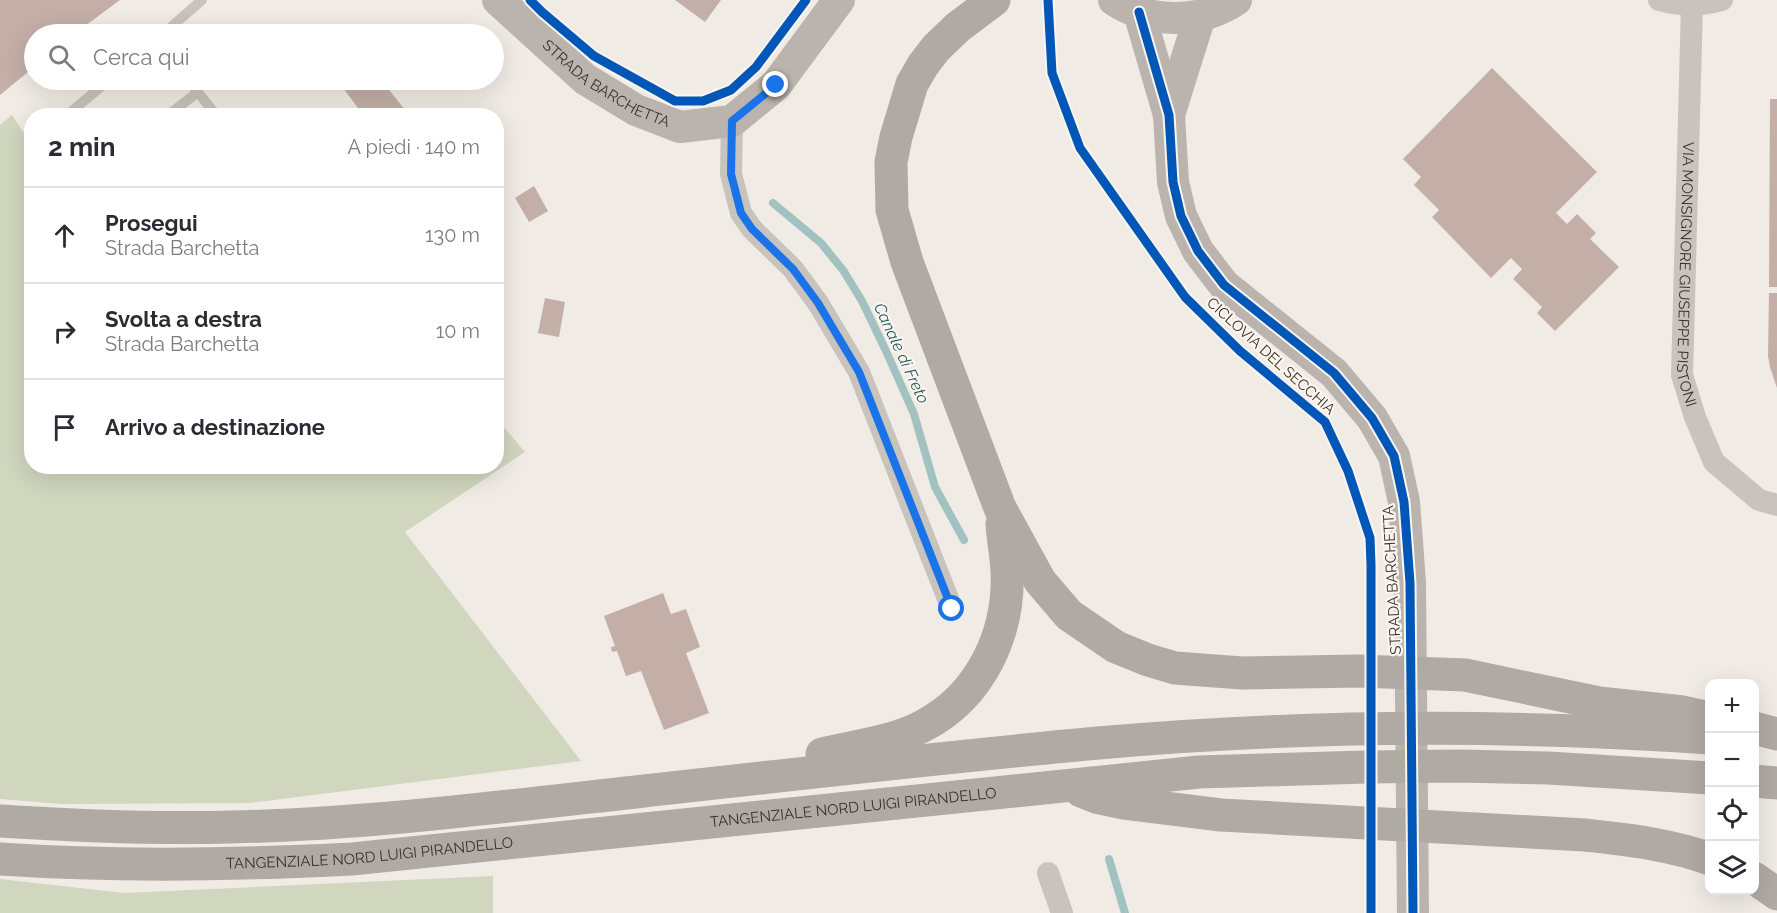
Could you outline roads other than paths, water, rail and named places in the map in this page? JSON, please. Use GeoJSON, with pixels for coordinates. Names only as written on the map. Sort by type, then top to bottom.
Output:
{"type":"FeatureCollection","features":[{"type":"Feature","properties":{"kind":"highway"},"geometry":{"type":"LineString","coordinates":[[994,0],[957,27],[936,48],[917,75],[904,107],[891,162],[892,210],[904,253],[1000,508],[1040,581],[1069,615],[1116,647],[1175,668],[1222,672],[1359,671],[1465,675],[1599,703],[1683,712],[1705,717]]}},
{"type":"Feature","properties":{"kind":"highway"},"geometry":{"type":"LineString","coordinates":[[678,787],[903,734],[924,726],[951,706],[975,683],[995,648],[1002,624],[1007,571],[1000,508]]}},
{"type":"Feature","properties":{"kind":"highway"},"geometry":{"type":"LineString","coordinates":[[0,821],[167,827],[306,824],[453,812],[1098,743],[1334,729],[1504,729],[1705,738]]}},
{"type":"Feature","properties":{"kind":"highway"},"geometry":{"type":"LineString","coordinates":[[1759,730],[1777,734]]}},
{"type":"Feature","properties":{"kind":"highway"},"geometry":{"type":"LineString","coordinates":[[1759,741],[1777,743]]}},
{"type":"Feature","properties":{"kind":"highway","name":"TANGENZIALE NORD LUIGI PIRANDELLO"},"geometry":{"type":"LineString","coordinates":[[0,859],[143,865],[258,864],[352,859],[1199,772],[1366,767],[1548,768],[1705,778]]}},
{"type":"Feature","properties":{"kind":"highway"},"geometry":{"type":"LineString","coordinates":[[1759,781],[1777,783]]}},
{"type":"Feature","properties":{"kind":"highway"},"geometry":{"type":"LineString","coordinates":[[1065,785],[1096,797],[1165,809],[1276,819],[1585,835],[1653,843],[1686,850],[1705,857]]}},
{"type":"Feature","properties":{"kind":"highway"},"geometry":{"type":"LineString","coordinates":[[1759,881],[1777,894]]}},
{"type":"Feature","properties":{"kind":"street","name":"STRADA BARCHETTA"},"geometry":{"type":"LineString","coordinates":[[498,0],[585,79],[636,110],[680,127],[732,121]]}},
{"type":"Feature","properties":{"kind":"street"},"geometry":{"type":"LineString","coordinates":[[839,0],[776,85],[732,121],[731,174],[741,213],[752,229],[800,278],[818,303],[859,372],[952,609]]}},
{"type":"Feature","properties":{"kind":"street"},"geometry":{"type":"LineString","coordinates":[[1126,6],[1170,18],[1200,16],[1227,6],[1236,0]]}},
{"type":"Feature","properties":{"kind":"street"},"geometry":{"type":"LineString","coordinates":[[1659,0],[1671,4],[1692,5],[1722,0]]}},
{"type":"Feature","properties":{"kind":"street","name":"VIA MONSIGNORE GIUSEPPE PISTONI"},"geometry":{"type":"LineString","coordinates":[[1692,5],[1682,375],[1695,417],[1714,462],[1759,500],[1777,505]]}},
{"type":"Feature","properties":{"kind":"street","name":"STRADA BARCHETTA"},"geometry":{"type":"LineString","coordinates":[[1126,6],[1169,116],[1173,182],[1182,216],[1198,251],[1224,285],[1334,373],[1372,418],[1394,456],[1404,502],[1410,583],[1413,906]]}},
{"type":"Feature","properties":{"kind":"street","name":"STRADA BARCHETTA"},"geometry":{"type":"LineString","coordinates":[[1169,116],[1200,16]]}},
{"type":"Feature","properties":{"kind":"street"},"geometry":{"type":"LineString","coordinates":[[1048,873],[1062,913]]}},
{"type":"Feature","properties":{"kind":"lane"},"geometry":{"type":"LineString","coordinates":[[174,24],[202,0]]}},
{"type":"Feature","properties":{"kind":"lane"},"geometry":{"type":"LineString","coordinates":[[76,108],[98,90]]}},
{"type":"Feature","properties":{"kind":"lane"},"geometry":{"type":"LineString","coordinates":[[177,108],[198,92],[211,108]]}},
{"type":"Feature","properties":{"kind":"waterway","name":"Canale di Freto"},"geometry":{"type":"LineString","coordinates":[[773,203],[821,243],[843,270],[862,301],[914,414],[935,487],[964,540]]}},
{"type":"Feature","properties":{"kind":"waterway","name":"Canale di Freto"},"geometry":{"type":"LineString","coordinates":[[1109,859],[1125,913]]}}]}
